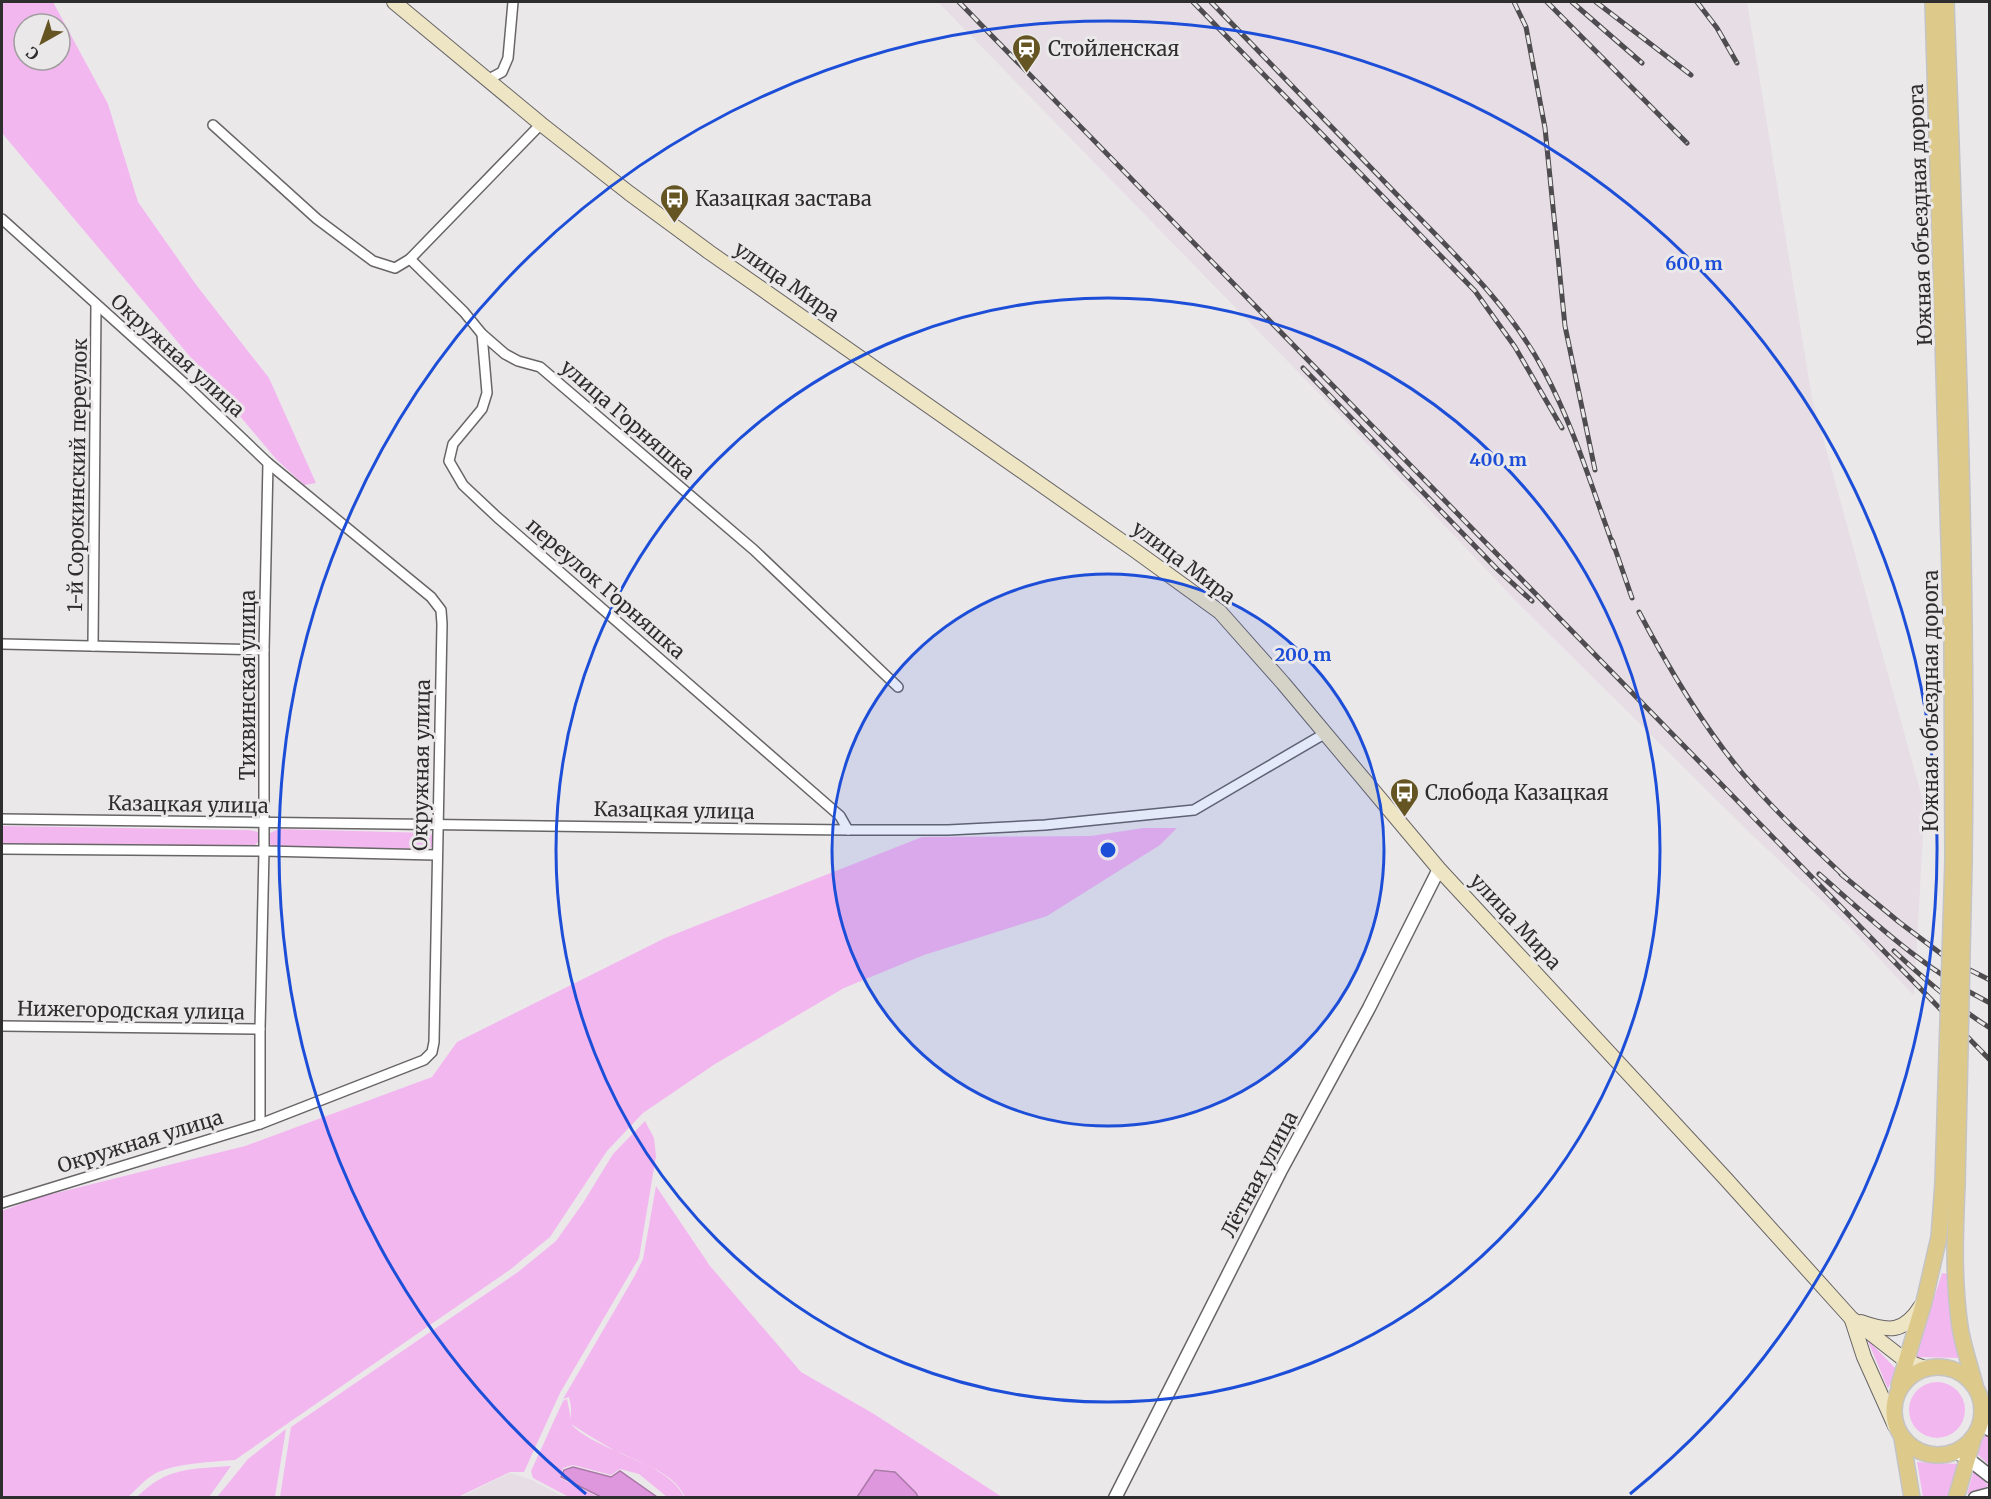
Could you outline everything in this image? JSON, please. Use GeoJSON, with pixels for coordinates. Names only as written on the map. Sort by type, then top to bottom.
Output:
{"type":"FeatureCollection","features":[{"type":"Feature","properties":{"kind":"main road","name":"улица Мира"},"geometry":{"type":"LineString","coordinates":[[394,2],[541,124],[709,252],[1134,549],[1220,612],[1283,683],[1439,869],[1718,1170],[1851,1318],[1906,1361],[1925,1368],[1940,1366],[1954,1369],[1965,1376],[1976,1388]]}},
{"type":"Feature","properties":{"kind":"main road","name":"Южная объездная дорога"},"geometry":{"type":"LineString","coordinates":[[1933,2],[1958,861]]}},
{"type":"Feature","properties":{"kind":"main road","name":"Южная объездная дорога"},"geometry":{"type":"LineString","coordinates":[[1946,2],[1961,429],[1966,705],[1958,861],[1950,1184],[1961,1329],[1976,1388]]}},
{"type":"Feature","properties":{"kind":"main road","name":"Южная объездная дорога"},"geometry":{"type":"LineString","coordinates":[[1896,1394],[1924,1302],[1950,1184]]}},
{"type":"Feature","properties":{"kind":"main road","name":"улица Мира"},"geometry":{"type":"LineString","coordinates":[[1851,1318],[1882,1330],[1898,1328],[1912,1319],[1924,1302]]}},
{"type":"Feature","properties":{"kind":"main road","name":"улица Мира"},"geometry":{"type":"LineString","coordinates":[[1851,1318],[1864,1357],[1899,1432]]}},
{"type":"Feature","properties":{"kind":"main road"},"geometry":{"type":"LineString","coordinates":[[1912,1497],[1893,1412],[1896,1394],[1907,1378],[1925,1368]]}},
{"type":"Feature","properties":{"kind":"main road"},"geometry":{"type":"LineString","coordinates":[[1956,1497],[1961,1455],[1974,1437],[1982,1416],[1981,1401],[1976,1388]]}},
{"type":"Feature","properties":{"kind":"main road"},"geometry":{"type":"LineString","coordinates":[[1899,1432],[1913,1448],[1926,1454],[1961,1455]]}},
{"type":"Feature","properties":{"kind":"street"},"geometry":{"type":"LineString","coordinates":[[489,80],[502,72],[508,58],[513,2]]}},
{"type":"Feature","properties":{"kind":"street"},"geometry":{"type":"LineString","coordinates":[[213,125],[317,219],[373,261],[394,268],[410,259],[541,124]]}},
{"type":"Feature","properties":{"kind":"street","name":"Окружная улица"},"geometry":{"type":"LineString","coordinates":[[2,219],[184,383],[268,463],[431,597],[441,610],[432,1052],[424,1060],[260,1124],[2,1203]]}},
{"type":"Feature","properties":{"kind":"street","name":"улица Горняшка"},"geometry":{"type":"LineString","coordinates":[[410,259],[464,312],[482,334],[505,354],[518,361],[540,367],[754,550],[898,687]]}},
{"type":"Feature","properties":{"kind":"street","name":"1-й Сорокинский переулок"},"geometry":{"type":"LineString","coordinates":[[93,646],[96,305]]}},
{"type":"Feature","properties":{"kind":"street","name":"переулок Горняшка"},"geometry":{"type":"LineString","coordinates":[[482,334],[487,393],[483,409],[453,444],[449,461],[464,485],[497,517],[840,816],[848,830]]}},
{"type":"Feature","properties":{"kind":"street","name":"Тихвинская улица"},"geometry":{"type":"LineString","coordinates":[[260,1124],[268,463]]}},
{"type":"Feature","properties":{"kind":"street"},"geometry":{"type":"LineString","coordinates":[[2,644],[264,650]]}},
{"type":"Feature","properties":{"kind":"street","name":"Казацкая улица"},"geometry":{"type":"LineString","coordinates":[[2,819],[848,830],[948,830],[1045,825],[1194,810],[1324,734]]}},
{"type":"Feature","properties":{"kind":"street"},"geometry":{"type":"LineString","coordinates":[[2,849],[436,855]]}},
{"type":"Feature","properties":{"kind":"street","name":"Лётная улица"},"geometry":{"type":"LineString","coordinates":[[1115,1497],[1280,1172],[1369,1008],[1439,869]]}},
{"type":"Feature","properties":{"kind":"street","name":"Нижегородская улица"},"geometry":{"type":"LineString","coordinates":[[2,1026],[260,1029]]}},
{"type":"Feature","properties":{"kind":"street"},"geometry":{"type":"LineString","coordinates":[[1982,1416],[1989,1430]]}},
{"type":"Feature","properties":{"kind":"street"},"geometry":{"type":"LineString","coordinates":[[1961,1455],[1989,1476]]}},
{"type":"Feature","properties":{"kind":"street"},"geometry":{"type":"LineString","coordinates":[[1975,1497],[1989,1494]]}},
{"type":"Feature","properties":{"kind":"shaded area"},"geometry":{"type":"Polygon","coordinates":[[[2,2],[53,2],[58,12],[12,12],[12,72],[72,72],[72,37],[108,104],[138,202],[197,286],[269,378],[316,483],[304,485],[276,459],[2,133],[2,2]]]}},
{"type":"Feature","properties":{"kind":"shaded area"},"geometry":{"type":"Polygon","coordinates":[[[938,2],[1747,2],[1812,398],[1923,801],[1914,996],[1850,927],[1752,835],[1516,601],[1334,409],[938,2]]]}},
{"type":"Feature","properties":{"kind":"shaded area"},"geometry":{"type":"Polygon","coordinates":[[[2,826],[249,830],[258,832],[259,841],[254,846],[2,845],[2,826]]]}},
{"type":"Feature","properties":{"kind":"shaded area"},"geometry":{"type":"Polygon","coordinates":[[[1143,828],[1177,828],[1160,845],[1047,916],[924,955],[844,988],[715,1064],[643,1113],[607,1151],[550,1237],[511,1269],[235,1460],[164,1470],[148,1478],[128,1497],[2,1497],[2,1211],[40,1197],[245,1146],[432,1077],[457,1042],[665,938],[922,837],[1091,836],[1143,828]]]}},
{"type":"Feature","properties":{"kind":"shaded area"},"geometry":{"type":"Polygon","coordinates":[[[279,829],[430,833],[434,837],[433,847],[422,849],[278,847],[269,844],[267,840],[270,833],[279,829]]]}},
{"type":"Feature","properties":{"kind":"shaded area"},"geometry":{"type":"Polygon","coordinates":[[[645,1121],[654,1138],[656,1156],[639,1258],[560,1393],[524,1472],[510,1472],[458,1497],[280,1497],[291,1427],[518,1272],[556,1241],[613,1154],[645,1121]]]}},
{"type":"Feature","properties":{"kind":"shaded area"},"geometry":{"type":"Polygon","coordinates":[[[656,1186],[710,1266],[801,1372],[874,1414],[1002,1497],[918,1497],[917,1493],[895,1471],[875,1469],[857,1497],[685,1497],[679,1488],[672,1480],[663,1474],[676,1485],[684,1497],[667,1497],[639,1474],[620,1469],[611,1475],[573,1465],[563,1468],[560,1478],[598,1497],[569,1497],[533,1478],[531,1471],[563,1401],[567,1399],[571,1419],[569,1397],[563,1399],[643,1259],[656,1186]],[[571,1424],[583,1434],[616,1451],[571,1424]]]}},
{"type":"Feature","properties":{"kind":"shaded area"},"geometry":{"type":"Polygon","coordinates":[[[1942,1273],[1948,1274],[1951,1320],[1959,1358],[1915,1357],[1942,1273]]]}},
{"type":"Feature","properties":{"kind":"shaded area"},"geometry":{"type":"Polygon","coordinates":[[[1867,1339],[1896,1369],[1888,1389],[1867,1339]]]}},
{"type":"Feature","properties":{"kind":"shaded area"},"geometry":{"type":"Polygon","coordinates":[[[1937,1382],[1948,1384],[1957,1390],[1963,1399],[1965,1410],[1963,1421],[1957,1430],[1948,1436],[1937,1438],[1926,1436],[1917,1430],[1911,1421],[1909,1410],[1911,1399],[1917,1390],[1926,1384],[1937,1382]]]}},
{"type":"Feature","properties":{"kind":"shaded area"},"geometry":{"type":"Polygon","coordinates":[[[286,1429],[275,1497],[217,1497],[248,1459],[286,1429]]]}},
{"type":"Feature","properties":{"kind":"shaded area"},"geometry":{"type":"Polygon","coordinates":[[[1985,1431],[1989,1441],[1989,1465],[1977,1454],[1985,1431]]]}},
{"type":"Feature","properties":{"kind":"shaded area"},"geometry":{"type":"Polygon","coordinates":[[[1917,1462],[1960,1464],[1951,1497],[1923,1497],[1917,1462]]]}},
{"type":"Feature","properties":{"kind":"shaded area"},"geometry":{"type":"Polygon","coordinates":[[[231,1466],[209,1497],[137,1497],[159,1480],[180,1471],[231,1466]]]}},
{"type":"Feature","properties":{"kind":"shaded area"},"geometry":{"type":"Polygon","coordinates":[[[573,1467],[611,1477],[620,1471],[657,1497],[601,1497],[561,1477],[564,1470],[573,1467]]]}},
{"type":"Feature","properties":{"kind":"shaded area"},"geometry":{"type":"Polygon","coordinates":[[[875,1470],[895,1472],[918,1497],[857,1497],[875,1470]]]}},
{"type":"Feature","properties":{"kind":"shaded area"},"geometry":{"type":"Polygon","coordinates":[[[1974,1470],[1989,1486],[1967,1494],[1974,1470]]]}},
{"type":"Feature","properties":{"kind":"shaded area"},"geometry":{"type":"Polygon","coordinates":[[[510,1473],[532,1480],[564,1497],[461,1497],[510,1473]]]}},
{"type":"Feature","properties":{"kind":"railway"},"geometry":{"type":"LineString","coordinates":[[959,2],[1990,1060]]}},
{"type":"Feature","properties":{"kind":"railway"},"geometry":{"type":"LineString","coordinates":[[1193,2],[1475,291],[1515,347],[1562,428]]}},
{"type":"Feature","properties":{"kind":"railway"},"geometry":{"type":"LineString","coordinates":[[1211,2],[1480,281],[1514,324],[1530,347],[1555,392],[1582,458],[1614,548]]}},
{"type":"Feature","properties":{"kind":"railway"},"geometry":{"type":"LineString","coordinates":[[1514,2],[1526,27],[1545,128],[1565,326],[1595,470]]}},
{"type":"Feature","properties":{"kind":"railway"},"geometry":{"type":"LineString","coordinates":[[1547,2],[1687,143]]}},
{"type":"Feature","properties":{"kind":"railway"},"geometry":{"type":"LineString","coordinates":[[1572,2],[1642,63]]}},
{"type":"Feature","properties":{"kind":"railway"},"geometry":{"type":"LineString","coordinates":[[1596,2],[1691,75]]}},
{"type":"Feature","properties":{"kind":"railway"},"geometry":{"type":"LineString","coordinates":[[1697,2],[1717,28],[1737,63]]}},
{"type":"Feature","properties":{"kind":"railway"},"geometry":{"type":"LineString","coordinates":[[1303,368],[1497,569],[1532,601]]}},
{"type":"Feature","properties":{"kind":"railway"},"geometry":{"type":"LineString","coordinates":[[1612,540],[1632,598]]}},
{"type":"Feature","properties":{"kind":"railway"},"geometry":{"type":"LineString","coordinates":[[1639,612],[1687,696],[1728,755],[1768,801],[1846,878]]}},
{"type":"Feature","properties":{"kind":"railway"},"geometry":{"type":"LineString","coordinates":[[1819,874],[1921,960],[1990,1003]]}},
{"type":"Feature","properties":{"kind":"railway"},"geometry":{"type":"LineString","coordinates":[[1841,874],[1948,959],[1990,980]]}},
{"type":"Feature","properties":{"kind":"railway"},"geometry":{"type":"LineString","coordinates":[[1894,951],[1940,992],[1990,1028]]}},
{"type":"Feature","properties":{"kind":"place","name":"Стойленская"},"geometry":{"type":"Point","coordinates":[1027,74]}},
{"type":"Feature","properties":{"kind":"place","name":"Казацкая застава"},"geometry":{"type":"Point","coordinates":[674,224]}},
{"type":"Feature","properties":{"kind":"place","name":"Слобода Казацкая"},"geometry":{"type":"Point","coordinates":[1404,818]}}]}
